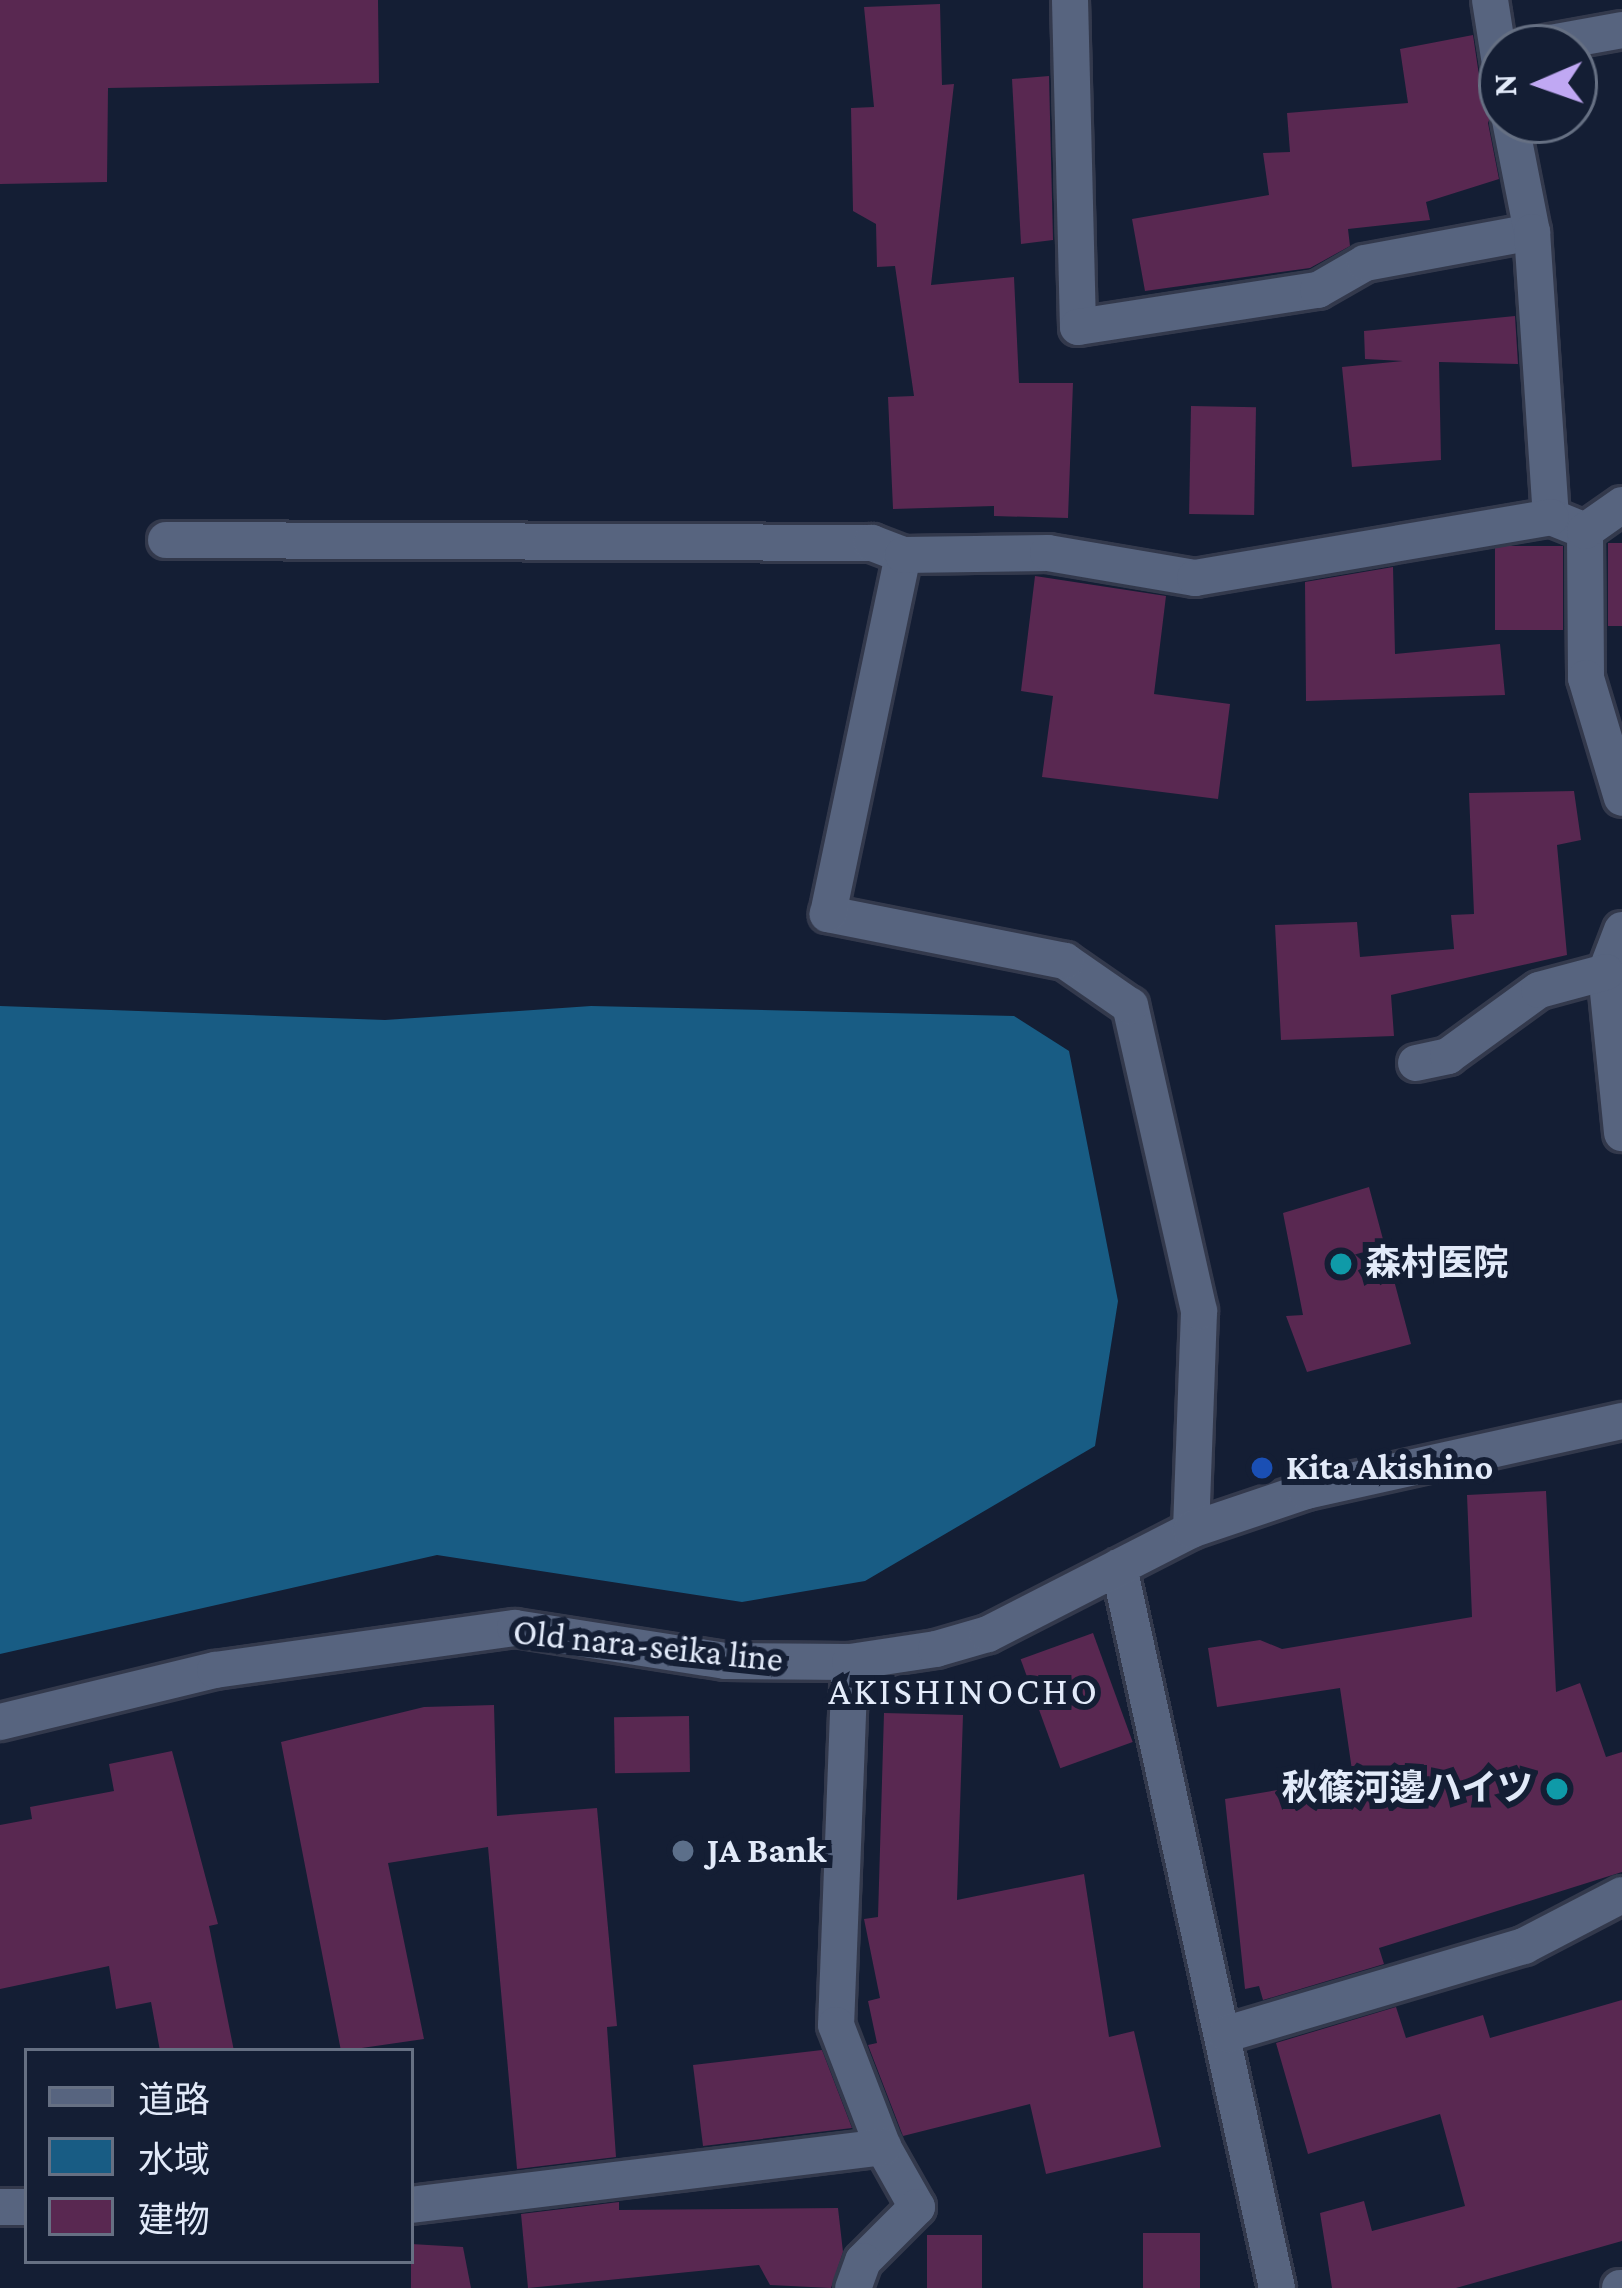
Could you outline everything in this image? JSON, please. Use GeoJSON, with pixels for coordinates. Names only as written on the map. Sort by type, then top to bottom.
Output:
{"type":"FeatureCollection","features":[{"type":"Feature","properties":{"kind":"street"},"geometry":{"type":"LineString","coordinates":[[1070,0],[1078,327],[1318,290],[1365,263],[1532,232]]}},
{"type":"Feature","properties":{"kind":"street"},"geometry":{"type":"LineString","coordinates":[[1515,144],[1532,232],[1586,678],[1622,798]]}},
{"type":"Feature","properties":{"kind":"street"},"geometry":{"type":"LineString","coordinates":[[166,540],[872,543],[903,555],[1048,553],[1196,578],[1568,524],[1622,505]]}},
{"type":"Feature","properties":{"kind":"street"},"geometry":{"type":"LineString","coordinates":[[903,555],[828,914],[1065,961],[1130,1006],[1199,1311],[1192,1530]]}},
{"type":"Feature","properties":{"kind":"street"},"geometry":{"type":"LineString","coordinates":[[1622,930],[1606,972],[1622,1133]]}},
{"type":"Feature","properties":{"kind":"street"},"geometry":{"type":"LineString","coordinates":[[1416,1063],[1448,1056],[1538,990],[1606,972]]}},
{"type":"Feature","properties":{"kind":"street","name":"Old nara-seika line"},"geometry":{"type":"LineString","coordinates":[[0,1723],[215,1670],[515,1628],[725,1660],[850,1662],[988,1634],[1192,1530],[1306,1491],[1622,1421]]}},
{"type":"Feature","properties":{"kind":"street"},"geometry":{"type":"LineString","coordinates":[[1119,1567],[1227,2034],[1277,2288]]}},
{"type":"Feature","properties":{"kind":"street"},"geometry":{"type":"LineString","coordinates":[[850,1662],[836,2025],[883,2147],[917,2207],[863,2261],[853,2288]]}},
{"type":"Feature","properties":{"kind":"street"},"geometry":{"type":"LineString","coordinates":[[1227,2034],[1525,1946],[1622,1895]]}},
{"type":"Feature","properties":{"kind":"street"},"geometry":{"type":"LineString","coordinates":[[414,2205],[883,2147]]}},
{"type":"Feature","properties":{"kind":"water"},"geometry":{"type":"Polygon","coordinates":[[[0,1006],[385,1020],[591,1006],[1014,1016],[1069,1051],[1118,1301],[1095,1446],[865,1581],[742,1602],[437,1555],[0,1654],[0,1006]]]}},
{"type":"Feature","properties":{"kind":"building"},"geometry":{"type":"Polygon","coordinates":[[[0,0],[378,0],[379,83],[108,88],[107,182],[0,184],[0,0]]]}},
{"type":"Feature","properties":{"kind":"building"},"geometry":{"type":"Polygon","coordinates":[[[940,4],[942,85],[954,84],[931,285],[1014,277],[1019,383],[1073,383],[1068,518],[994,516],[994,506],[893,509],[888,397],[914,396],[895,266],[877,267],[876,224],[853,211],[851,108],[874,107],[864,7],[940,4]]]}},
{"type":"Feature","properties":{"kind":"building"},"geometry":{"type":"Polygon","coordinates":[[[1473,35],[1478,144],[1492,144],[1499,179],[1426,202],[1430,220],[1348,229],[1350,246],[1310,268],[1145,291],[1132,219],[1269,195],[1263,153],[1290,152],[1287,113],[1408,103],[1400,49],[1473,35]]]}},
{"type":"Feature","properties":{"kind":"building"},"geometry":{"type":"Polygon","coordinates":[[[1049,76],[1053,240],[1021,244],[1012,79],[1049,76]]]}},
{"type":"Feature","properties":{"kind":"building"},"geometry":{"type":"Polygon","coordinates":[[[1515,316],[1518,364],[1439,362],[1441,460],[1352,467],[1342,367],[1403,361],[1365,359],[1364,331],[1515,316]]]}},
{"type":"Feature","properties":{"kind":"building"},"geometry":{"type":"Polygon","coordinates":[[[1191,406],[1256,407],[1254,515],[1189,514],[1191,406]]]}},
{"type":"Feature","properties":{"kind":"building"},"geometry":{"type":"Polygon","coordinates":[[[1608,543],[1622,543],[1622,626],[1608,626],[1608,543]]]}},
{"type":"Feature","properties":{"kind":"building"},"geometry":{"type":"Polygon","coordinates":[[[1495,546],[1563,546],[1563,630],[1495,630],[1495,546]]]}},
{"type":"Feature","properties":{"kind":"building"},"geometry":{"type":"Polygon","coordinates":[[[1393,567],[1395,654],[1500,644],[1505,695],[1306,701],[1305,582],[1393,567]]]}},
{"type":"Feature","properties":{"kind":"building"},"geometry":{"type":"Polygon","coordinates":[[[1035,576],[1166,596],[1154,694],[1230,704],[1218,799],[1042,777],[1053,696],[1021,691],[1035,576]]]}},
{"type":"Feature","properties":{"kind":"building"},"geometry":{"type":"Polygon","coordinates":[[[1574,791],[1581,840],[1557,845],[1567,955],[1391,995],[1394,1036],[1281,1040],[1275,925],[1357,922],[1360,957],[1454,949],[1451,915],[1474,914],[1469,793],[1574,791]]]}},
{"type":"Feature","properties":{"kind":"building","name":"森村医院"},"geometry":{"type":"Polygon","coordinates":[[[1369,1187],[1411,1344],[1307,1372],[1286,1316],[1303,1315],[1283,1213],[1369,1187]]]}},
{"type":"Feature","properties":{"kind":"building"},"geometry":{"type":"Polygon","coordinates":[[[1546,1491],[1556,1692],[1580,1683],[1606,1757],[1622,1752],[1622,1872],[1379,1948],[1384,1964],[1263,2000],[1259,1986],[1245,1989],[1225,1799],[1353,1777],[1340,1688],[1217,1707],[1208,1648],[1260,1640],[1282,1649],[1472,1617],[1467,1495],[1546,1491]]]}},
{"type":"Feature","properties":{"kind":"building"},"geometry":{"type":"Polygon","coordinates":[[[1093,1633],[1133,1742],[1060,1768],[1021,1659],[1093,1633]]]}},
{"type":"Feature","properties":{"kind":"building"},"geometry":{"type":"Polygon","coordinates":[[[494,1705],[497,1816],[597,1808],[617,2026],[607,2027],[616,2157],[517,2169],[488,1847],[388,1863],[424,2039],[340,2048],[281,1742],[424,1707],[494,1705]]]}},
{"type":"Feature","properties":{"kind":"building"},"geometry":{"type":"Polygon","coordinates":[[[884,1713],[963,1715],[957,1900],[1084,1874],[1109,2037],[1134,2031],[1161,2147],[1046,2174],[1030,2104],[903,2136],[868,2045],[877,2043],[868,2001],[880,1998],[864,1919],[878,1917],[884,1713]]]}},
{"type":"Feature","properties":{"kind":"building"},"geometry":{"type":"Polygon","coordinates":[[[689,1716],[690,1772],[615,1773],[614,1717],[689,1716]]]}},
{"type":"Feature","properties":{"kind":"building"},"geometry":{"type":"Polygon","coordinates":[[[172,1751],[218,1924],[209,1926],[233,2048],[159,2048],[151,2002],[116,2009],[109,1966],[0,1989],[0,1825],[32,1819],[30,1807],[114,1791],[109,1764],[172,1751]]]}},
{"type":"Feature","properties":{"kind":"building"},"geometry":{"type":"Polygon","coordinates":[[[1622,2000],[1622,2241],[1456,2288],[1332,2288],[1320,2213],[1364,2201],[1372,2231],[1465,2206],[1440,2114],[1308,2154],[1276,2043],[1396,2007],[1406,2038],[1483,2015],[1490,2038],[1622,2000]]]}},
{"type":"Feature","properties":{"kind":"building"},"geometry":{"type":"Polygon","coordinates":[[[822,2050],[852,2128],[703,2146],[693,2065],[822,2050]]]}},
{"type":"Feature","properties":{"kind":"building"},"geometry":{"type":"Polygon","coordinates":[[[619,2202],[619,2210],[838,2208],[843,2252],[831,2288],[770,2285],[759,2265],[528,2288],[521,2214],[619,2202]]]}},
{"type":"Feature","properties":{"kind":"building"},"geometry":{"type":"Polygon","coordinates":[[[1143,2233],[1200,2233],[1200,2288],[1143,2288],[1143,2233]]]}},
{"type":"Feature","properties":{"kind":"building"},"geometry":{"type":"Polygon","coordinates":[[[927,2235],[982,2235],[982,2288],[927,2288],[927,2235]]]}},
{"type":"Feature","properties":{"kind":"building"},"geometry":{"type":"Polygon","coordinates":[[[414,2244],[463,2247],[471,2288],[411,2288],[414,2244]]]}},
{"type":"Feature","properties":{"kind":"place","name":"森村医院"},"geometry":{"type":"Point","coordinates":[1341,1264]}},
{"type":"Feature","properties":{"kind":"place","name":"Kita Akishino"},"geometry":{"type":"Point","coordinates":[1262,1468]}},
{"type":"Feature","properties":{"kind":"place","name":"秋篠河邊ハイツ"},"geometry":{"type":"Point","coordinates":[1557,1789]}},
{"type":"Feature","properties":{"kind":"place","name":"JA Bank"},"geometry":{"type":"Point","coordinates":[683,1851]}},
{"type":"Feature","properties":{"kind":"district","name":"AKISHINOCHO"},"geometry":{"type":"Point","coordinates":[964,1691]}}]}
